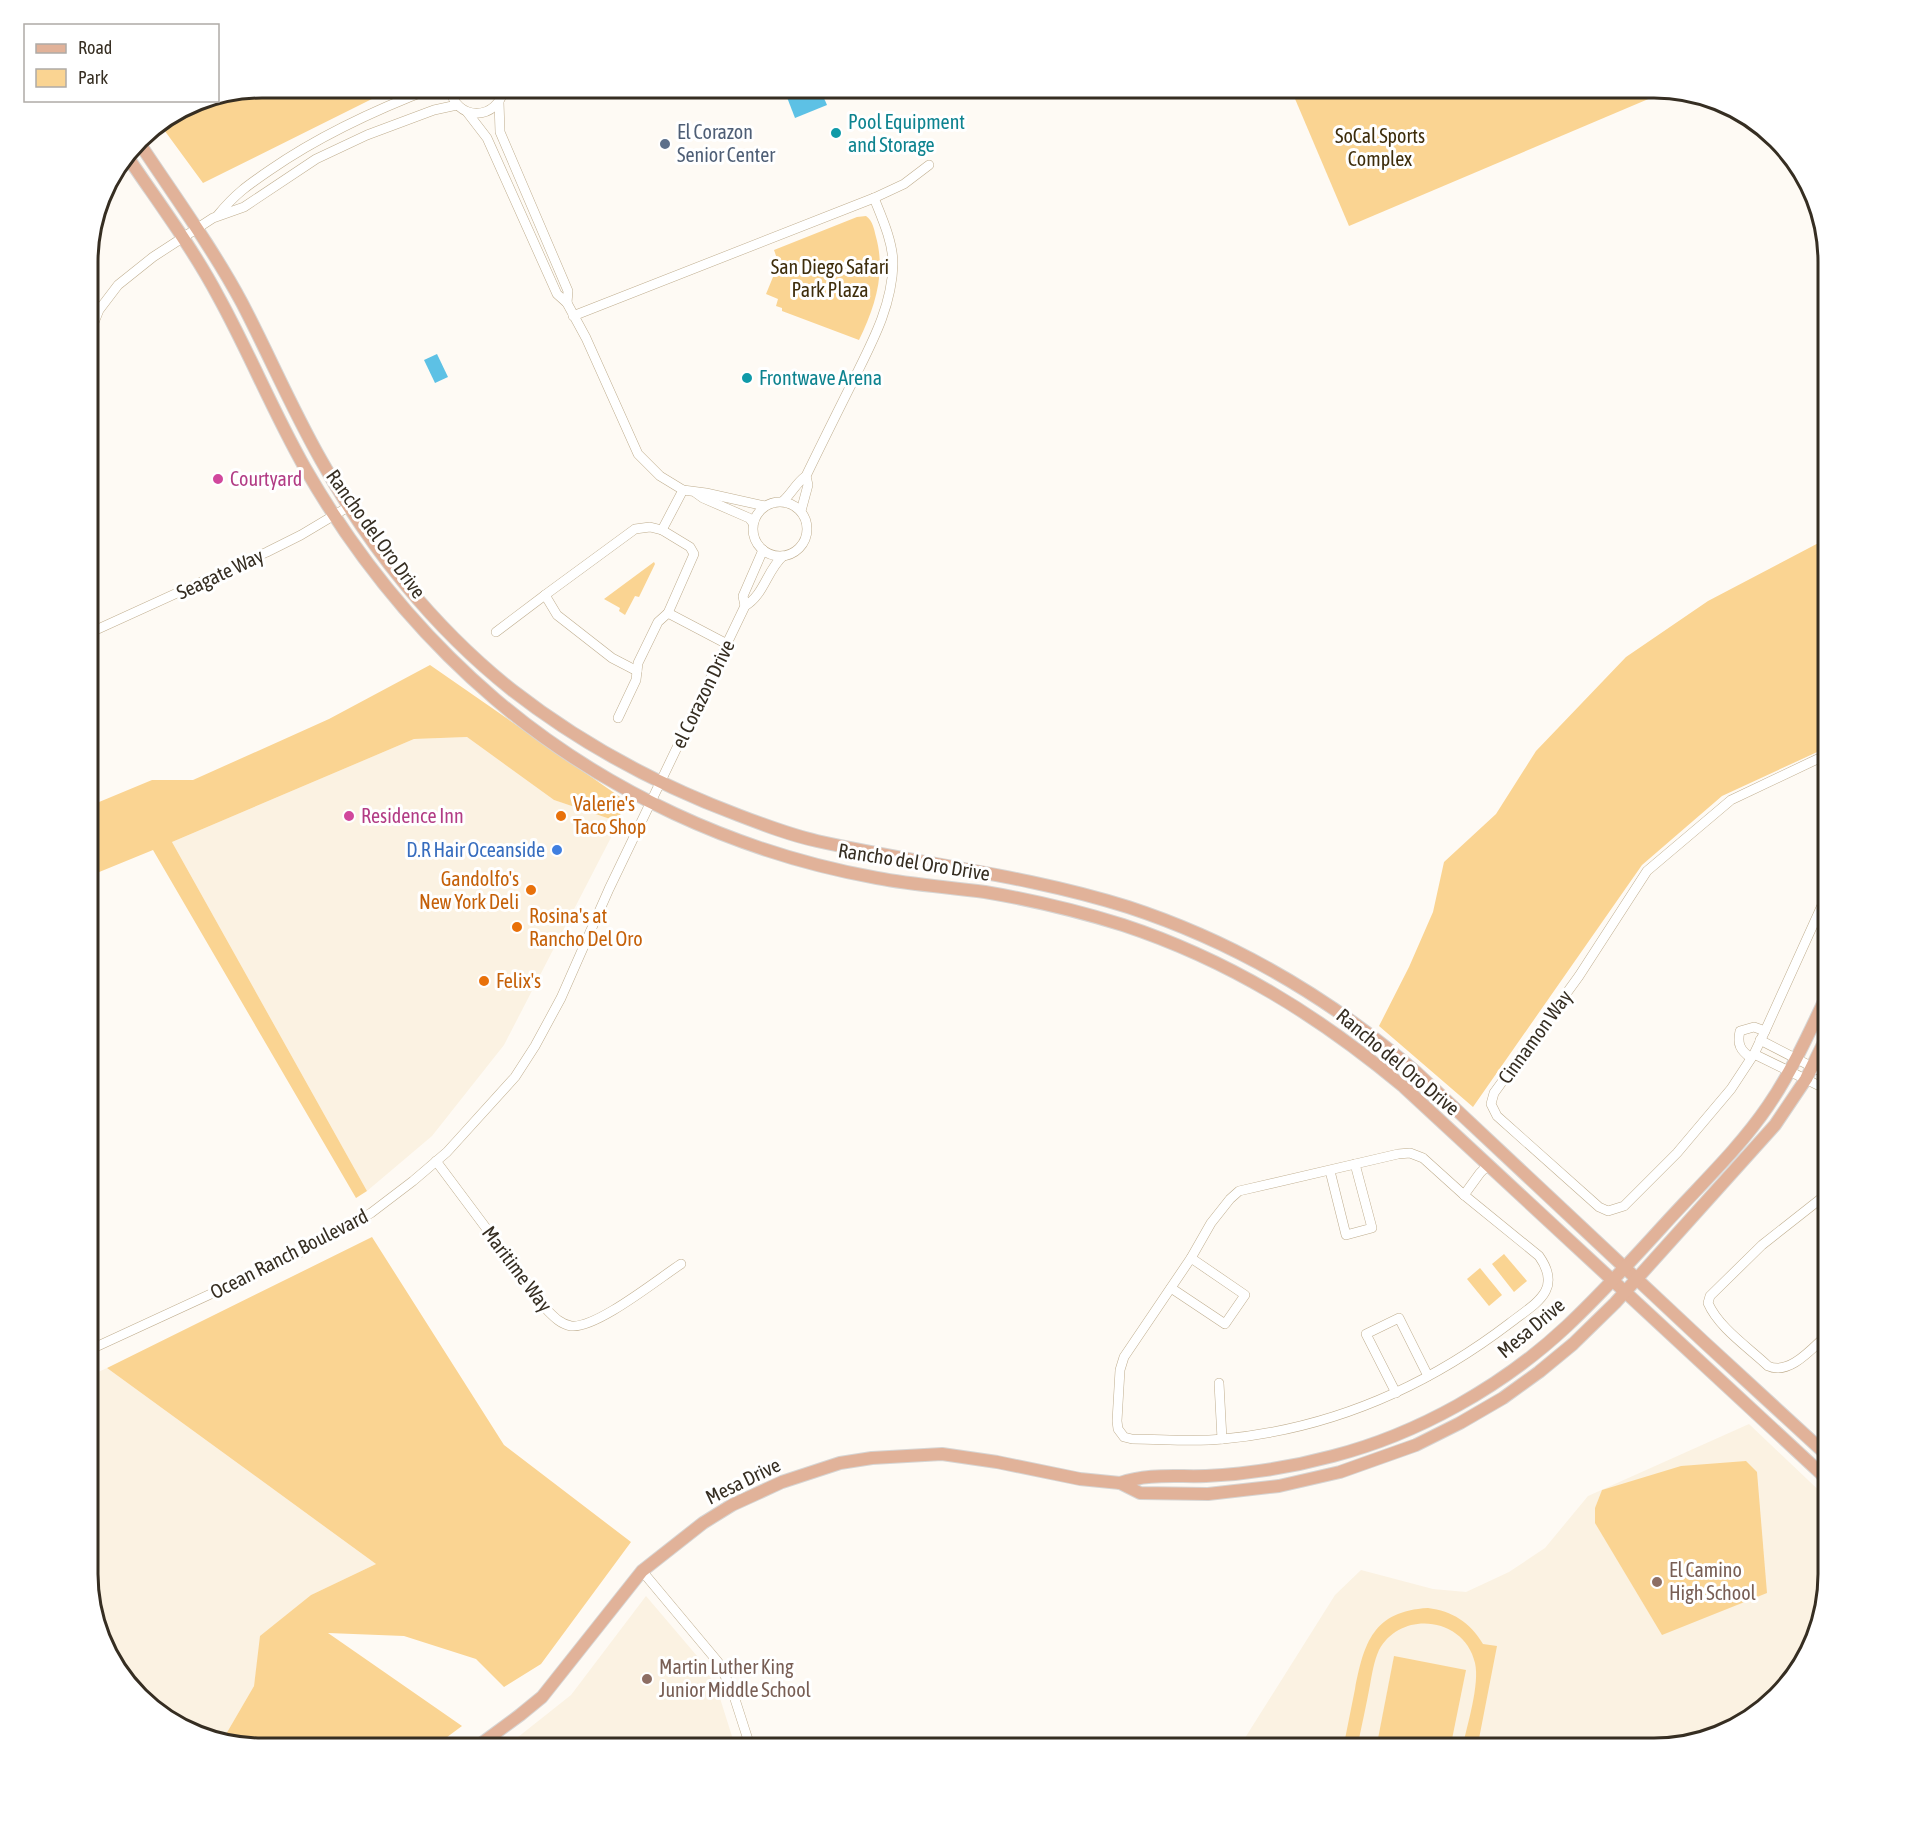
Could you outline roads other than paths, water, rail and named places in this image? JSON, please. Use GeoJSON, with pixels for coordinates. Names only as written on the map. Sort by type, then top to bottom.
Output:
{"type":"FeatureCollection","features":[{"type":"Feature","properties":{"kind":"main road","name":"Rancho del Oro Drive"},"geometry":{"type":"LineString","coordinates":[[143,149],[241,302],[320,458],[348,507],[368,536],[421,602],[452,634],[495,675],[544,713],[580,737],[661,782],[715,806],[796,835],[1086,895],[1200,935],[1259,963],[1332,1006],[1416,1072],[1818,1447]]}},
{"type":"Feature","properties":{"kind":"main road","name":"Rancho del Oro Drive"},"geometry":{"type":"LineString","coordinates":[[131,162],[219,298],[304,467],[334,516],[386,587],[439,647],[499,702],[563,750],[600,774],[651,802],[713,831],[805,862],[877,878],[1032,901],[1123,925],[1207,958],[1255,983],[1360,1050],[1437,1118],[1818,1471]]}},
{"type":"Feature","properties":{"kind":"main road","name":"Mesa Drive"},"geometry":{"type":"LineString","coordinates":[[1120,1483],[1139,1476],[1208,1476],[1293,1465],[1372,1444],[1424,1422],[1491,1385],[1525,1361],[1566,1327],[1612,1281],[1739,1143],[1768,1107],[1797,1058],[1818,1015]]}},
{"type":"Feature","properties":{"kind":"main road","name":"Mesa Drive"},"geometry":{"type":"LineString","coordinates":[[489,1738],[542,1696],[642,1571],[684,1536],[732,1505],[782,1482],[840,1463],[872,1458],[942,1454],[997,1462],[1080,1479],[1120,1483],[1140,1493],[1208,1494],[1279,1486],[1340,1472],[1416,1445],[1451,1428],[1503,1398],[1539,1372],[1573,1344],[1625,1293],[1755,1150],[1806,1079],[1818,1055]]}},
{"type":"Feature","properties":{"kind":"main road"},"geometry":{"type":"LineString","coordinates":[[1437,1118],[1488,1153],[1493,1154],[1498,1150]]}},
{"type":"Feature","properties":{"kind":"main road"},"geometry":{"type":"LineString","coordinates":[[1487,1166],[1502,1166],[1531,1181]]}},
{"type":"Feature","properties":{"kind":"street"},"geometry":{"type":"LineString","coordinates":[[218,215],[234,196],[297,151],[339,127],[406,98]]}},
{"type":"Feature","properties":{"kind":"street"},"geometry":{"type":"LineString","coordinates":[[453,98],[487,138],[557,294],[567,303],[586,338],[638,454],[660,476],[683,490],[765,506]]}},
{"type":"Feature","properties":{"kind":"street"},"geometry":{"type":"LineString","coordinates":[[500,98],[500,132],[568,291],[567,303]]}},
{"type":"Feature","properties":{"kind":"street"},"geometry":{"type":"LineString","coordinates":[[467,112],[488,111],[499,102]]}},
{"type":"Feature","properties":{"kind":"street"},"geometry":{"type":"LineString","coordinates":[[98,312],[118,285],[135,270],[218,215],[244,207],[316,159],[367,135],[434,110],[457,105]]}},
{"type":"Feature","properties":{"kind":"street"},"geometry":{"type":"LineString","coordinates":[[573,316],[874,198],[904,184],[929,165]]}},
{"type":"Feature","properties":{"kind":"street"},"geometry":{"type":"LineString","coordinates":[[783,501],[796,506],[801,511],[807,525],[806,537],[798,549],[783,556],[769,554],[763,550],[754,538],[753,523],[760,510],[765,506],[783,501],[806,476],[871,346],[891,287],[893,261],[889,241],[874,198]]}},
{"type":"Feature","properties":{"kind":"street"},"geometry":{"type":"LineString","coordinates":[[801,511],[808,484],[806,476]]}},
{"type":"Feature","properties":{"kind":"street"},"geometry":{"type":"LineString","coordinates":[[662,530],[683,490]]}},
{"type":"Feature","properties":{"kind":"street"},"geometry":{"type":"LineString","coordinates":[[694,491],[704,498],[749,518],[753,523]]}},
{"type":"Feature","properties":{"kind":"street","name":"Seagate Way"},"geometry":{"type":"LineString","coordinates":[[98,629],[267,552],[348,507]]}},
{"type":"Feature","properties":{"kind":"street"},"geometry":{"type":"LineString","coordinates":[[496,632],[635,529],[650,527],[662,530],[690,547],[694,554],[668,614],[658,622],[638,663],[636,680],[618,718]]}},
{"type":"Feature","properties":{"kind":"street","name":"el Corazon Drive"},"geometry":{"type":"LineString","coordinates":[[745,606],[742,596],[763,550]]}},
{"type":"Feature","properties":{"kind":"street","name":"el Corazon Drive"},"geometry":{"type":"LineString","coordinates":[[661,782],[745,606],[754,601],[777,561],[783,556]]}},
{"type":"Feature","properties":{"kind":"street"},"geometry":{"type":"LineString","coordinates":[[545,595],[557,615],[612,658],[637,671]]}},
{"type":"Feature","properties":{"kind":"street"},"geometry":{"type":"LineString","coordinates":[[668,614],[727,644]]}},
{"type":"Feature","properties":{"kind":"street","name":"Cinnamon Way"},"geometry":{"type":"LineString","coordinates":[[1817,759],[1731,800],[1647,871],[1579,976],[1494,1093],[1491,1104],[1497,1116],[1599,1207],[1608,1211],[1624,1206],[1677,1153],[1731,1089],[1765,1031],[1818,915]]}},
{"type":"Feature","properties":{"kind":"street","name":"Ocean Ranch Boulevard"},"geometry":{"type":"LineString","coordinates":[[98,1346],[332,1236],[391,1199],[436,1161],[515,1077],[535,1046],[561,998],[609,889],[661,782]]}},
{"type":"Feature","properties":{"kind":"street"},"geometry":{"type":"LineString","coordinates":[[1765,1031],[1754,1028],[1740,1031],[1739,1046],[1742,1051],[1818,1085]]}},
{"type":"Feature","properties":{"kind":"street"},"geometry":{"type":"LineString","coordinates":[[1760,1040],[1818,1069]]}},
{"type":"Feature","properties":{"kind":"street"},"geometry":{"type":"LineString","coordinates":[[1410,1153],[1423,1158],[1464,1195],[1539,1256],[1546,1267],[1549,1279],[1547,1292],[1481,1344],[1428,1376],[1359,1409],[1302,1425],[1222,1439],[1132,1439],[1124,1437],[1118,1429],[1120,1370],[1124,1357],[1191,1258],[1211,1223],[1239,1191],[1330,1171],[1398,1154],[1410,1153]]}},
{"type":"Feature","properties":{"kind":"street","name":"Maritime Way"},"geometry":{"type":"LineString","coordinates":[[436,1161],[558,1322],[573,1326],[599,1319],[681,1264]]}},
{"type":"Feature","properties":{"kind":"street"},"geometry":{"type":"LineString","coordinates":[[1330,1171],[1346,1235],[1372,1228],[1355,1164]]}},
{"type":"Feature","properties":{"kind":"street"},"geometry":{"type":"LineString","coordinates":[[1464,1195],[1487,1166]]}},
{"type":"Feature","properties":{"kind":"street"},"geometry":{"type":"LineString","coordinates":[[1818,1201],[1762,1245],[1710,1296],[1708,1303],[1713,1314],[1738,1339],[1774,1369],[1784,1369],[1818,1342]]}},
{"type":"Feature","properties":{"kind":"street"},"geometry":{"type":"LineString","coordinates":[[1171,1288],[1225,1324],[1245,1295],[1191,1258]]}},
{"type":"Feature","properties":{"kind":"street"},"geometry":{"type":"LineString","coordinates":[[1396,1393],[1366,1334],[1399,1318],[1428,1376]]}},
{"type":"Feature","properties":{"kind":"street"},"geometry":{"type":"LineString","coordinates":[[1219,1383],[1222,1439]]}},
{"type":"Feature","properties":{"kind":"street"},"geometry":{"type":"LineString","coordinates":[[642,1571],[718,1662],[732,1690],[747,1738]]}},
{"type":"Feature","properties":{"kind":"water"},"geometry":{"type":"Polygon","coordinates":[[[787,98],[824,98],[827,105],[795,118],[787,98]]]}},
{"type":"Feature","properties":{"kind":"water"},"geometry":{"type":"Polygon","coordinates":[[[437,354],[448,377],[435,383],[424,360],[437,354]]]}},
{"type":"Feature","properties":{"kind":"place","name":"Pool Equipment and Storage"},"geometry":{"type":"Point","coordinates":[836,133]}},
{"type":"Feature","properties":{"kind":"place","name":"El Corazon Senior Center"},"geometry":{"type":"Point","coordinates":[665,144]}},
{"type":"Feature","properties":{"kind":"place","name":"Frontwave Arena"},"geometry":{"type":"Point","coordinates":[747,378]}},
{"type":"Feature","properties":{"kind":"place","name":"Courtyard"},"geometry":{"type":"Point","coordinates":[218,479]}},
{"type":"Feature","properties":{"kind":"place","name":"Residence Inn"},"geometry":{"type":"Point","coordinates":[349,816]}},
{"type":"Feature","properties":{"kind":"place","name":"Valerie's Taco Shop"},"geometry":{"type":"Point","coordinates":[561,816]}},
{"type":"Feature","properties":{"kind":"place","name":"D.R Hair Oceanside"},"geometry":{"type":"Point","coordinates":[557,850]}},
{"type":"Feature","properties":{"kind":"place","name":"Gandolfo's New York Deli"},"geometry":{"type":"Point","coordinates":[531,890]}},
{"type":"Feature","properties":{"kind":"place","name":"Rosina's at Rancho Del Oro"},"geometry":{"type":"Point","coordinates":[517,927]}},
{"type":"Feature","properties":{"kind":"place","name":"Felix's"},"geometry":{"type":"Point","coordinates":[484,981]}},
{"type":"Feature","properties":{"kind":"place","name":"El Camino High School"},"geometry":{"type":"Point","coordinates":[1657,1582]}},
{"type":"Feature","properties":{"kind":"place","name":"Martin Luther King Junior Middle School"},"geometry":{"type":"Point","coordinates":[647,1679]}},
{"type":"Feature","properties":{"kind":"park label","name":"SoCal Sports Complex"},"geometry":{"type":"Point","coordinates":[1380,148]}},
{"type":"Feature","properties":{"kind":"park label","name":"San Diego Safari Park Plaza"},"geometry":{"type":"Point","coordinates":[830,278]}}]}
